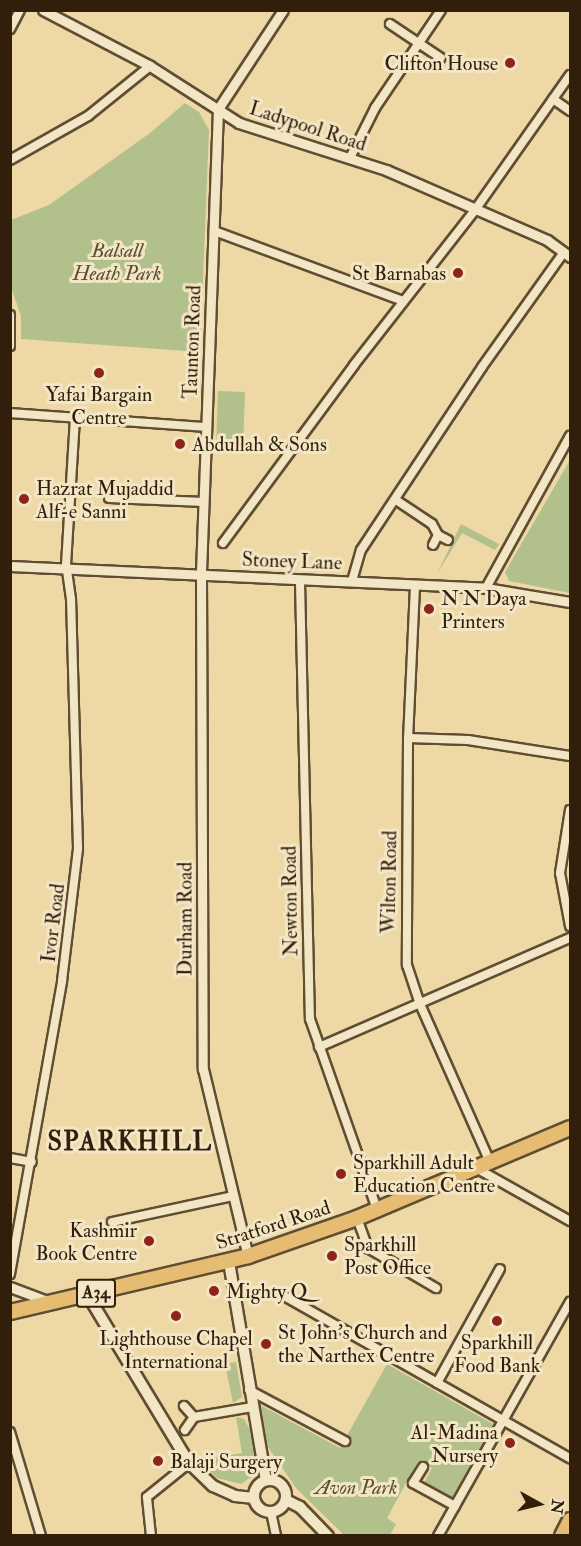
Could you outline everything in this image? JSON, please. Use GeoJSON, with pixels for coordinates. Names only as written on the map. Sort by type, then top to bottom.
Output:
{"type":"FeatureCollection","features":[{"type":"Feature","properties":{"kind":"highway","name":"Stratford Road"},"geometry":{"type":"LineString","coordinates":[[10,1312],[248,1256],[357,1218],[570,1128]]}},
{"type":"Feature","properties":{"kind":"highway"},"geometry":{"type":"LineString","coordinates":[[562,1536],[570,1520]]}},
{"type":"Feature","properties":{"kind":"main road"},"geometry":{"type":"LineString","coordinates":[[229,1262],[266,1480]]}},
{"type":"Feature","properties":{"kind":"main road"},"geometry":{"type":"LineString","coordinates":[[87,1294],[189,1463],[213,1486],[235,1496],[254,1498]]}},
{"type":"Feature","properties":{"kind":"main road"},"geometry":{"type":"LineString","coordinates":[[266,1480],[282,1484],[286,1500],[281,1508],[271,1512],[262,1509],[254,1498],[256,1488],[266,1480]]}},
{"type":"Feature","properties":{"kind":"main road"},"geometry":{"type":"LineString","coordinates":[[286,1500],[300,1507],[328,1536]]}},
{"type":"Feature","properties":{"kind":"street"},"geometry":{"type":"LineString","coordinates":[[10,29],[20,10]]}},
{"type":"Feature","properties":{"kind":"street","name":"Ladypool Road"},"geometry":{"type":"LineString","coordinates":[[43,10],[150,66],[239,123],[350,158],[547,240],[567,255]]}},
{"type":"Feature","properties":{"kind":"street"},"geometry":{"type":"LineString","coordinates":[[218,109],[283,10]]}},
{"type":"Feature","properties":{"kind":"street"},"geometry":{"type":"LineString","coordinates":[[350,158],[375,108],[441,10]]}},
{"type":"Feature","properties":{"kind":"street"},"geometry":{"type":"LineString","coordinates":[[390,24],[441,58]]}},
{"type":"Feature","properties":{"kind":"street"},"geometry":{"type":"LineString","coordinates":[[10,160],[88,116],[150,66]]}},
{"type":"Feature","properties":{"kind":"street"},"geometry":{"type":"LineString","coordinates":[[223,543],[403,301],[475,210],[570,75]]}},
{"type":"Feature","properties":{"kind":"street"},"geometry":{"type":"LineString","coordinates":[[553,99],[570,111]]}},
{"type":"Feature","properties":{"kind":"street","name":"Taunton Road"},"geometry":{"type":"LineString","coordinates":[[201,576],[218,109]]}},
{"type":"Feature","properties":{"kind":"street"},"geometry":{"type":"LineString","coordinates":[[214,231],[403,301]]}},
{"type":"Feature","properties":{"kind":"street"},"geometry":{"type":"LineString","coordinates":[[352,581],[355,560],[482,367],[567,255]]}},
{"type":"Feature","properties":{"kind":"street"},"geometry":{"type":"LineString","coordinates":[[10,315],[10,346]]}},
{"type":"Feature","properties":{"kind":"street"},"geometry":{"type":"LineString","coordinates":[[10,413],[207,427]]}},
{"type":"Feature","properties":{"kind":"street","name":"Ivor Road"},"geometry":{"type":"LineString","coordinates":[[10,1274],[32,1162],[70,932],[78,848],[69,571],[75,418]]}},
{"type":"Feature","properties":{"kind":"street"},"geometry":{"type":"LineString","coordinates":[[486,588],[570,436]]}},
{"type":"Feature","properties":{"kind":"street"},"geometry":{"type":"LineString","coordinates":[[109,498],[204,502]]}},
{"type":"Feature","properties":{"kind":"street"},"geometry":{"type":"LineString","coordinates":[[396,500],[432,524],[438,536],[448,540]]}},
{"type":"Feature","properties":{"kind":"street"},"geometry":{"type":"LineString","coordinates":[[433,545],[438,536]]}},
{"type":"Feature","properties":{"kind":"street","name":"Stoney Lane"},"geometry":{"type":"LineString","coordinates":[[10,566],[300,582],[352,581],[486,588],[570,602]]}},
{"type":"Feature","properties":{"kind":"street","name":"Durham Road"},"geometry":{"type":"LineString","coordinates":[[201,576],[203,1069],[248,1256]]}},
{"type":"Feature","properties":{"kind":"street","name":"Newton Road"},"geometry":{"type":"LineString","coordinates":[[300,582],[310,1019],[377,1209]]}},
{"type":"Feature","properties":{"kind":"street","name":"Wilton Road"},"geometry":{"type":"LineString","coordinates":[[415,586],[408,738],[405,942],[420,1004],[490,1162]]}},
{"type":"Feature","properties":{"kind":"street"},"geometry":{"type":"LineString","coordinates":[[408,738],[468,740],[570,756]]}},
{"type":"Feature","properties":{"kind":"street"},"geometry":{"type":"LineString","coordinates":[[570,810],[560,873],[570,926]]}},
{"type":"Feature","properties":{"kind":"street"},"geometry":{"type":"LineString","coordinates":[[319,1047],[570,938]]}},
{"type":"Feature","properties":{"kind":"street"},"geometry":{"type":"LineString","coordinates":[[10,1158],[32,1162]]}},
{"type":"Feature","properties":{"kind":"street"},"geometry":{"type":"LineString","coordinates":[[476,1168],[570,1221]]}},
{"type":"Feature","properties":{"kind":"street"},"geometry":{"type":"LineString","coordinates":[[112,1222],[233,1196]]}},
{"type":"Feature","properties":{"kind":"street"},"geometry":{"type":"LineString","coordinates":[[357,1218],[368,1248],[436,1288]]}},
{"type":"Feature","properties":{"kind":"street"},"geometry":{"type":"LineString","coordinates":[[437,1383],[500,1269]]}},
{"type":"Feature","properties":{"kind":"street"},"geometry":{"type":"LineString","coordinates":[[10,1287],[50,1302]]}},
{"type":"Feature","properties":{"kind":"street"},"geometry":{"type":"LineString","coordinates":[[279,1293],[570,1458]]}},
{"type":"Feature","properties":{"kind":"street"},"geometry":{"type":"LineString","coordinates":[[438,1536],[570,1302]]}},
{"type":"Feature","properties":{"kind":"street"},"geometry":{"type":"LineString","coordinates":[[249,1390],[345,1441]]}},
{"type":"Feature","properties":{"kind":"street"},"geometry":{"type":"LineString","coordinates":[[184,1406],[194,1417]]}},
{"type":"Feature","properties":{"kind":"street"},"geometry":{"type":"LineString","coordinates":[[185,1430],[194,1417],[252,1407]]}},
{"type":"Feature","properties":{"kind":"street"},"geometry":{"type":"LineString","coordinates":[[10,1432],[41,1536]]}},
{"type":"Feature","properties":{"kind":"street"},"geometry":{"type":"LineString","coordinates":[[151,1536],[147,1497],[189,1463]]}},
{"type":"Feature","properties":{"kind":"street"},"geometry":{"type":"LineString","coordinates":[[423,1467],[413,1483],[455,1506]]}},
{"type":"Feature","properties":{"kind":"street"},"geometry":{"type":"LineString","coordinates":[[271,1512],[276,1536]]}},
{"type":"Feature","properties":{"kind":"green space","name":"Balsall Heath Park"},"geometry":{"type":"Polygon","coordinates":[[[185,103],[199,112],[209,130],[200,352],[21,339],[21,316],[11,287],[11,220],[49,205],[150,133],[185,103]]]}},
{"type":"Feature","properties":{"kind":"green space"},"geometry":{"type":"Polygon","coordinates":[[[218,391],[245,392],[243,444],[216,443],[218,391]]]}},
{"type":"Feature","properties":{"kind":"green space"},"geometry":{"type":"Polygon","coordinates":[[[570,460],[570,593],[509,581],[505,572],[570,460]]]}},
{"type":"Feature","properties":{"kind":"green space"},"geometry":{"type":"Polygon","coordinates":[[[461,524],[499,544],[495,550],[462,533],[437,574],[461,524]]]}},
{"type":"Feature","properties":{"kind":"green space"},"geometry":{"type":"Polygon","coordinates":[[[236,1362],[242,1397],[233,1403],[225,1364],[236,1362]]]}},
{"type":"Feature","properties":{"kind":"green space","name":"Avon Park"},"geometry":{"type":"Polygon","coordinates":[[[387,1364],[493,1424],[452,1497],[424,1483],[432,1468],[418,1461],[387,1518],[396,1524],[390,1535],[344,1535],[296,1488],[268,1447],[260,1405],[340,1448],[387,1364]]]}},
{"type":"Feature","properties":{"kind":"green space"},"geometry":{"type":"Polygon","coordinates":[[[236,1417],[244,1419],[250,1430],[256,1466],[254,1475],[241,1484],[217,1478],[199,1460],[242,1453],[236,1417]]]}},
{"type":"Feature","properties":{"kind":"place","name":"Clifton House"},"geometry":{"type":"Point","coordinates":[510,63]}},
{"type":"Feature","properties":{"kind":"place","name":"St Barnabas"},"geometry":{"type":"Point","coordinates":[458,273]}},
{"type":"Feature","properties":{"kind":"place","name":"Yafai Bargain Centre"},"geometry":{"type":"Point","coordinates":[99,373]}},
{"type":"Feature","properties":{"kind":"place","name":"Abdullah & Sons"},"geometry":{"type":"Point","coordinates":[180,444]}},
{"type":"Feature","properties":{"kind":"place","name":"Hazrat Mujaddid Alf-e Sanni"},"geometry":{"type":"Point","coordinates":[24,499]}},
{"type":"Feature","properties":{"kind":"place","name":"N N Daya Printers"},"geometry":{"type":"Point","coordinates":[429,609]}},
{"type":"Feature","properties":{"kind":"place","name":"Sparkhill Adult Education Centre"},"geometry":{"type":"Point","coordinates":[341,1174]}},
{"type":"Feature","properties":{"kind":"place","name":"Kashmir Book Centre"},"geometry":{"type":"Point","coordinates":[149,1241]}},
{"type":"Feature","properties":{"kind":"place","name":"Sparkhill Post Office"},"geometry":{"type":"Point","coordinates":[332,1256]}},
{"type":"Feature","properties":{"kind":"place","name":"Mighty Q"},"geometry":{"type":"Point","coordinates":[214,1291]}},
{"type":"Feature","properties":{"kind":"place","name":"Lighthouse Chapel International"},"geometry":{"type":"Point","coordinates":[176,1316]}},
{"type":"Feature","properties":{"kind":"place","name":"Sparkhill Food Bank"},"geometry":{"type":"Point","coordinates":[497,1321]}},
{"type":"Feature","properties":{"kind":"place","name":"St John's Church and the Narthex Centre"},"geometry":{"type":"Point","coordinates":[266,1344]}},
{"type":"Feature","properties":{"kind":"place","name":"Al-Madina Nursery"},"geometry":{"type":"Point","coordinates":[510,1443]}},
{"type":"Feature","properties":{"kind":"place","name":"Balaji Surgery"},"geometry":{"type":"Point","coordinates":[158,1461]}},
{"type":"Feature","properties":{"kind":"district","name":"SPARKHILL"},"geometry":{"type":"Point","coordinates":[130,1143]}}]}
